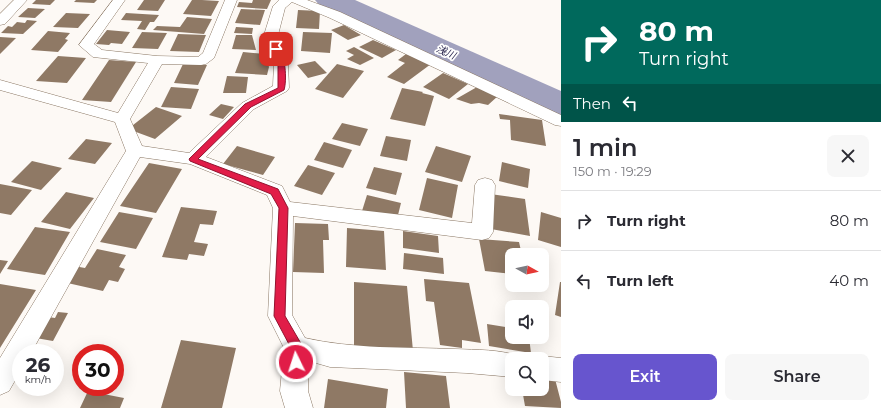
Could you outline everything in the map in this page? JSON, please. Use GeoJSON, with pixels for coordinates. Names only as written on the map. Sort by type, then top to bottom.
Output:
{"type":"FeatureCollection","features":[{"type":"Feature","properties":{"kind":"street"},"geometry":{"type":"LineString","coordinates":[[3,15],[21,0]]}},
{"type":"Feature","properties":{"kind":"street"},"geometry":{"type":"LineString","coordinates":[[119,0],[86,45],[98,54],[157,60],[201,61],[209,55],[231,0]]}},
{"type":"Feature","properties":{"kind":"street"},"geometry":{"type":"LineString","coordinates":[[193,159],[248,106],[281,88],[281,63],[271,35],[279,6],[287,0]]}},
{"type":"Feature","properties":{"kind":"street"},"geometry":{"type":"LineString","coordinates":[[296,0],[336,15],[561,121]]}},
{"type":"Feature","properties":{"kind":"street"},"geometry":{"type":"LineString","coordinates":[[122,119],[157,60]]}},
{"type":"Feature","properties":{"kind":"street"},"geometry":{"type":"LineString","coordinates":[[0,85],[122,119]]}},
{"type":"Feature","properties":{"kind":"street"},"geometry":{"type":"LineString","coordinates":[[122,119],[135,151]]}},
{"type":"Feature","properties":{"kind":"street"},"geometry":{"type":"LineString","coordinates":[[135,151],[193,159],[275,192],[283,208],[280,316],[297,347],[294,391],[299,408]]}},
{"type":"Feature","properties":{"kind":"street"},"geometry":{"type":"LineString","coordinates":[[0,382],[135,151]]}},
{"type":"Feature","properties":{"kind":"street"},"geometry":{"type":"LineString","coordinates":[[283,208],[482,232],[485,185]]}},
{"type":"Feature","properties":{"kind":"street"},"geometry":{"type":"LineString","coordinates":[[297,347],[330,355],[467,361],[505,364]]}},
{"type":"Feature","properties":{"kind":"street"},"geometry":{"type":"LineString","coordinates":[[549,369],[561,370]]}},
{"type":"Feature","properties":{"kind":"building"},"geometry":{"type":"Polygon","coordinates":[[[36,0],[55,0],[50,5],[32,4],[36,0]]]}},
{"type":"Feature","properties":{"kind":"building"},"geometry":{"type":"Polygon","coordinates":[[[76,0],[97,0],[94,3],[74,2],[76,0]]]}},
{"type":"Feature","properties":{"kind":"building"},"geometry":{"type":"Polygon","coordinates":[[[144,0],[165,0],[158,11],[137,10],[144,0]]]}},
{"type":"Feature","properties":{"kind":"building"},"geometry":{"type":"Polygon","coordinates":[[[192,0],[219,1],[211,16],[183,14],[192,0]]]}},
{"type":"Feature","properties":{"kind":"building"},"geometry":{"type":"Polygon","coordinates":[[[253,0],[271,0],[267,9],[237,7],[239,2],[252,3],[253,0]]]}},
{"type":"Feature","properties":{"kind":"building"},"geometry":{"type":"Polygon","coordinates":[[[28,8],[45,9],[35,18],[18,17],[28,8]]]}},
{"type":"Feature","properties":{"kind":"building"},"geometry":{"type":"Polygon","coordinates":[[[241,9],[265,10],[260,25],[235,23],[241,9]]]}},
{"type":"Feature","properties":{"kind":"building"},"geometry":{"type":"Polygon","coordinates":[[[298,10],[320,11],[319,29],[296,28],[298,10]]]}},
{"type":"Feature","properties":{"kind":"building"},"geometry":{"type":"Polygon","coordinates":[[[66,13],[90,14],[78,28],[53,27],[66,13]]]}},
{"type":"Feature","properties":{"kind":"building"},"geometry":{"type":"Polygon","coordinates":[[[126,13],[159,15],[154,22],[150,22],[145,30],[137,29],[142,21],[121,20],[126,13]]]}},
{"type":"Feature","properties":{"kind":"building"},"geometry":{"type":"Polygon","coordinates":[[[187,17],[212,19],[204,34],[153,30],[157,26],[180,27],[187,17]]]}},
{"type":"Feature","properties":{"kind":"building"},"geometry":{"type":"Polygon","coordinates":[[[27,20],[37,21],[23,34],[1,33],[8,26],[12,27],[17,22],[25,23],[27,20]]]}},
{"type":"Feature","properties":{"kind":"building"},"geometry":{"type":"Polygon","coordinates":[[[344,25],[361,35],[348,40],[331,30],[344,25]]]}},
{"type":"Feature","properties":{"kind":"building"},"geometry":{"type":"Polygon","coordinates":[[[236,27],[253,28],[252,34],[234,33],[236,27]]]}},
{"type":"Feature","properties":{"kind":"building"},"geometry":{"type":"Polygon","coordinates":[[[107,30],[130,32],[122,44],[96,44],[107,30]]]}},
{"type":"Feature","properties":{"kind":"building"},"geometry":{"type":"Polygon","coordinates":[[[48,31],[70,33],[65,39],[68,40],[58,52],[31,50],[48,31]]]}},
{"type":"Feature","properties":{"kind":"building"},"geometry":{"type":"Polygon","coordinates":[[[142,32],[167,33],[158,49],[132,48],[142,32]]]}},
{"type":"Feature","properties":{"kind":"building"},"geometry":{"type":"Polygon","coordinates":[[[303,32],[332,33],[330,53],[301,51],[303,32]]]}},
{"type":"Feature","properties":{"kind":"building"},"geometry":{"type":"Polygon","coordinates":[[[178,34],[206,35],[199,52],[170,51],[178,34]]]}},
{"type":"Feature","properties":{"kind":"building"},"geometry":{"type":"Polygon","coordinates":[[[236,35],[252,35],[256,50],[232,49],[236,35]]]}},
{"type":"Feature","properties":{"kind":"building"},"geometry":{"type":"Polygon","coordinates":[[[0,37],[16,38],[0,54],[0,37]]]}},
{"type":"Feature","properties":{"kind":"building"},"geometry":{"type":"Polygon","coordinates":[[[373,40],[396,50],[382,58],[359,47],[373,40]]]}},
{"type":"Feature","properties":{"kind":"building"},"geometry":{"type":"Polygon","coordinates":[[[354,47],[374,58],[360,65],[347,59],[354,55],[346,51],[354,47]]]}},
{"type":"Feature","properties":{"kind":"building"},"geometry":{"type":"Polygon","coordinates":[[[243,52],[265,54],[269,67],[267,75],[235,73],[243,52]]]}},
{"type":"Feature","properties":{"kind":"building"},"geometry":{"type":"Polygon","coordinates":[[[406,54],[431,64],[404,84],[387,77],[405,63],[398,60],[406,54]]]}},
{"type":"Feature","properties":{"kind":"building"},"geometry":{"type":"Polygon","coordinates":[[[58,56],[86,58],[67,83],[36,81],[58,56]]]}},
{"type":"Feature","properties":{"kind":"building"},"geometry":{"type":"Polygon","coordinates":[[[109,60],[136,62],[111,102],[82,100],[109,60]]]}},
{"type":"Feature","properties":{"kind":"building"},"geometry":{"type":"Polygon","coordinates":[[[315,61],[327,73],[308,78],[297,65],[315,61]]]}},
{"type":"Feature","properties":{"kind":"building"},"geometry":{"type":"Polygon","coordinates":[[[183,64],[207,65],[198,85],[174,83],[183,64]]]}},
{"type":"Feature","properties":{"kind":"building"},"geometry":{"type":"Polygon","coordinates":[[[337,64],[364,71],[343,98],[315,89],[337,64]]]}},
{"type":"Feature","properties":{"kind":"building"},"geometry":{"type":"Polygon","coordinates":[[[443,73],[468,84],[449,99],[423,87],[443,73]]]}},
{"type":"Feature","properties":{"kind":"building"},"geometry":{"type":"Polygon","coordinates":[[[227,76],[248,77],[246,93],[223,93],[227,76]]]}},
{"type":"Feature","properties":{"kind":"building"},"geometry":{"type":"Polygon","coordinates":[[[171,87],[199,89],[191,109],[161,107],[171,87]]]}},
{"type":"Feature","properties":{"kind":"building"},"geometry":{"type":"Polygon","coordinates":[[[477,87],[498,96],[488,105],[479,103],[471,104],[456,99],[477,87]]]}},
{"type":"Feature","properties":{"kind":"building"},"geometry":{"type":"Polygon","coordinates":[[[402,88],[423,92],[422,93],[434,96],[425,126],[390,119],[402,88]]]}},
{"type":"Feature","properties":{"kind":"building"},"geometry":{"type":"Polygon","coordinates":[[[221,104],[234,107],[223,119],[209,115],[221,104]]]}},
{"type":"Feature","properties":{"kind":"building"},"geometry":{"type":"Polygon","coordinates":[[[156,107],[182,116],[155,139],[128,129],[156,107]]]}},
{"type":"Feature","properties":{"kind":"building"},"geometry":{"type":"Polygon","coordinates":[[[499,114],[542,120],[546,146],[511,140],[510,120],[500,119],[499,114]]]}},
{"type":"Feature","properties":{"kind":"building"},"geometry":{"type":"Polygon","coordinates":[[[342,123],[368,129],[360,146],[332,139],[342,123]]]}},
{"type":"Feature","properties":{"kind":"building"},"geometry":{"type":"Polygon","coordinates":[[[386,136],[411,140],[407,161],[380,156],[386,136]]]}},
{"type":"Feature","properties":{"kind":"building"},"geometry":{"type":"Polygon","coordinates":[[[86,139],[112,143],[95,164],[68,159],[86,139]]]}},
{"type":"Feature","properties":{"kind":"building"},"geometry":{"type":"Polygon","coordinates":[[[324,142],[352,150],[343,168],[314,160],[324,142]]]}},
{"type":"Feature","properties":{"kind":"building"},"geometry":{"type":"Polygon","coordinates":[[[237,146],[275,157],[263,175],[223,164],[237,146]]]}},
{"type":"Feature","properties":{"kind":"building"},"geometry":{"type":"Polygon","coordinates":[[[436,146],[471,156],[462,182],[425,172],[436,146]]]}},
{"type":"Feature","properties":{"kind":"building"},"geometry":{"type":"Polygon","coordinates":[[[32,161],[62,168],[41,190],[11,182],[32,161]]]}},
{"type":"Feature","properties":{"kind":"building"},"geometry":{"type":"Polygon","coordinates":[[[502,162],[530,169],[528,188],[499,181],[502,162]]]}},
{"type":"Feature","properties":{"kind":"building"},"geometry":{"type":"Polygon","coordinates":[[[149,163],[182,169],[156,213],[120,206],[149,163]]]}},
{"type":"Feature","properties":{"kind":"building"},"geometry":{"type":"Polygon","coordinates":[[[308,165],[335,173],[322,195],[294,186],[308,165]]]}},
{"type":"Feature","properties":{"kind":"building"},"geometry":{"type":"Polygon","coordinates":[[[374,167],[402,173],[396,195],[366,188],[374,167]]]}},
{"type":"Feature","properties":{"kind":"building"},"geometry":{"type":"Polygon","coordinates":[[[427,178],[458,185],[452,218],[419,210],[427,178]]]}},
{"type":"Feature","properties":{"kind":"building"},"geometry":{"type":"Polygon","coordinates":[[[0,184],[32,190],[11,215],[0,213],[0,184]]]}},
{"type":"Feature","properties":{"kind":"building"},"geometry":{"type":"Polygon","coordinates":[[[66,192],[94,198],[70,229],[41,222],[66,192]]]}},
{"type":"Feature","properties":{"kind":"building"},"geometry":{"type":"Polygon","coordinates":[[[490,194],[525,199],[530,236],[491,229],[490,194]]]}},
{"type":"Feature","properties":{"kind":"building"},"geometry":{"type":"Polygon","coordinates":[[[367,195],[401,203],[397,219],[362,211],[367,195]]]}},
{"type":"Feature","properties":{"kind":"building"},"geometry":{"type":"Polygon","coordinates":[[[181,207],[217,211],[213,225],[200,224],[194,242],[208,244],[204,256],[189,254],[187,260],[162,257],[181,207]]]}},
{"type":"Feature","properties":{"kind":"building"},"geometry":{"type":"Polygon","coordinates":[[[119,212],[153,218],[136,249],[100,242],[119,212]]]}},
{"type":"Feature","properties":{"kind":"building"},"geometry":{"type":"Polygon","coordinates":[[[541,212],[561,218],[561,247],[538,240],[541,212]]]}},
{"type":"Feature","properties":{"kind":"building"},"geometry":{"type":"Polygon","coordinates":[[[295,223],[328,224],[329,240],[323,240],[324,273],[293,272],[295,223]]]}},
{"type":"Feature","properties":{"kind":"building"},"geometry":{"type":"Polygon","coordinates":[[[35,227],[70,232],[45,275],[7,269],[35,227]]]}},
{"type":"Feature","properties":{"kind":"building"},"geometry":{"type":"Polygon","coordinates":[[[347,228],[384,231],[386,270],[346,267],[347,228]]]}},
{"type":"Feature","properties":{"kind":"building"},"geometry":{"type":"Polygon","coordinates":[[[403,231],[438,236],[439,253],[403,248],[403,231]]]}},
{"type":"Feature","properties":{"kind":"building"},"geometry":{"type":"Polygon","coordinates":[[[479,239],[519,242],[520,248],[505,248],[505,273],[485,271],[479,239]]]}},
{"type":"Feature","properties":{"kind":"building"},"geometry":{"type":"Polygon","coordinates":[[[97,249],[126,255],[119,267],[125,269],[118,282],[109,280],[103,291],[63,282],[74,266],[85,268],[97,249]]]}},
{"type":"Feature","properties":{"kind":"building"},"geometry":{"type":"Polygon","coordinates":[[[404,253],[443,258],[444,274],[403,269],[404,253]]]}},
{"type":"Feature","properties":{"kind":"building"},"geometry":{"type":"Polygon","coordinates":[[[0,260],[8,261],[0,274],[0,260]]]}},
{"type":"Feature","properties":{"kind":"building"},"geometry":{"type":"Polygon","coordinates":[[[424,279],[469,283],[481,343],[462,340],[462,348],[440,345],[434,302],[426,301],[424,279]]]}},
{"type":"Feature","properties":{"kind":"building"},"geometry":{"type":"Polygon","coordinates":[[[354,282],[407,286],[413,351],[354,346],[354,282]]]}},
{"type":"Feature","properties":{"kind":"building"},"geometry":{"type":"Polygon","coordinates":[[[561,282],[561,317],[555,315],[561,282]]]}},
{"type":"Feature","properties":{"kind":"building"},"geometry":{"type":"Polygon","coordinates":[[[0,284],[36,290],[0,348],[0,284]]]}},
{"type":"Feature","properties":{"kind":"building"},"geometry":{"type":"Polygon","coordinates":[[[58,312],[68,313],[53,341],[30,337],[42,316],[55,318],[58,312]]]}},
{"type":"Feature","properties":{"kind":"building"},"geometry":{"type":"Polygon","coordinates":[[[487,324],[505,327],[505,344],[530,344],[531,352],[525,352],[489,346],[487,324]]]}},
{"type":"Feature","properties":{"kind":"building"},"geometry":{"type":"Polygon","coordinates":[[[181,340],[236,348],[222,408],[161,408],[181,340]]]}},
{"type":"Feature","properties":{"kind":"building"},"geometry":{"type":"Polygon","coordinates":[[[404,372],[446,376],[450,408],[406,408],[404,372]]]}},
{"type":"Feature","properties":{"kind":"building"},"geometry":{"type":"Polygon","coordinates":[[[549,378],[555,379],[561,402],[561,408],[525,406],[523,396],[549,396],[549,378]]]}},
{"type":"Feature","properties":{"kind":"building"},"geometry":{"type":"Polygon","coordinates":[[[328,379],[388,389],[386,408],[324,408],[328,379]]]}},
{"type":"Feature","properties":{"kind":"building"},"geometry":{"type":"Polygon","coordinates":[[[86,396],[114,396],[124,398],[120,408],[80,408],[86,396]]]}},
{"type":"Feature","properties":{"kind":"waterway","name":"浅川"},"geometry":{"type":"LineString","coordinates":[[330,0],[561,105]]}},
{"type":"Feature","properties":{"kind":"route"},"geometry":{"type":"LineString","coordinates":[[276,49],[281,63],[281,88],[248,106],[193,159],[275,192],[283,208],[280,316],[297,347],[296,362]]}}]}
